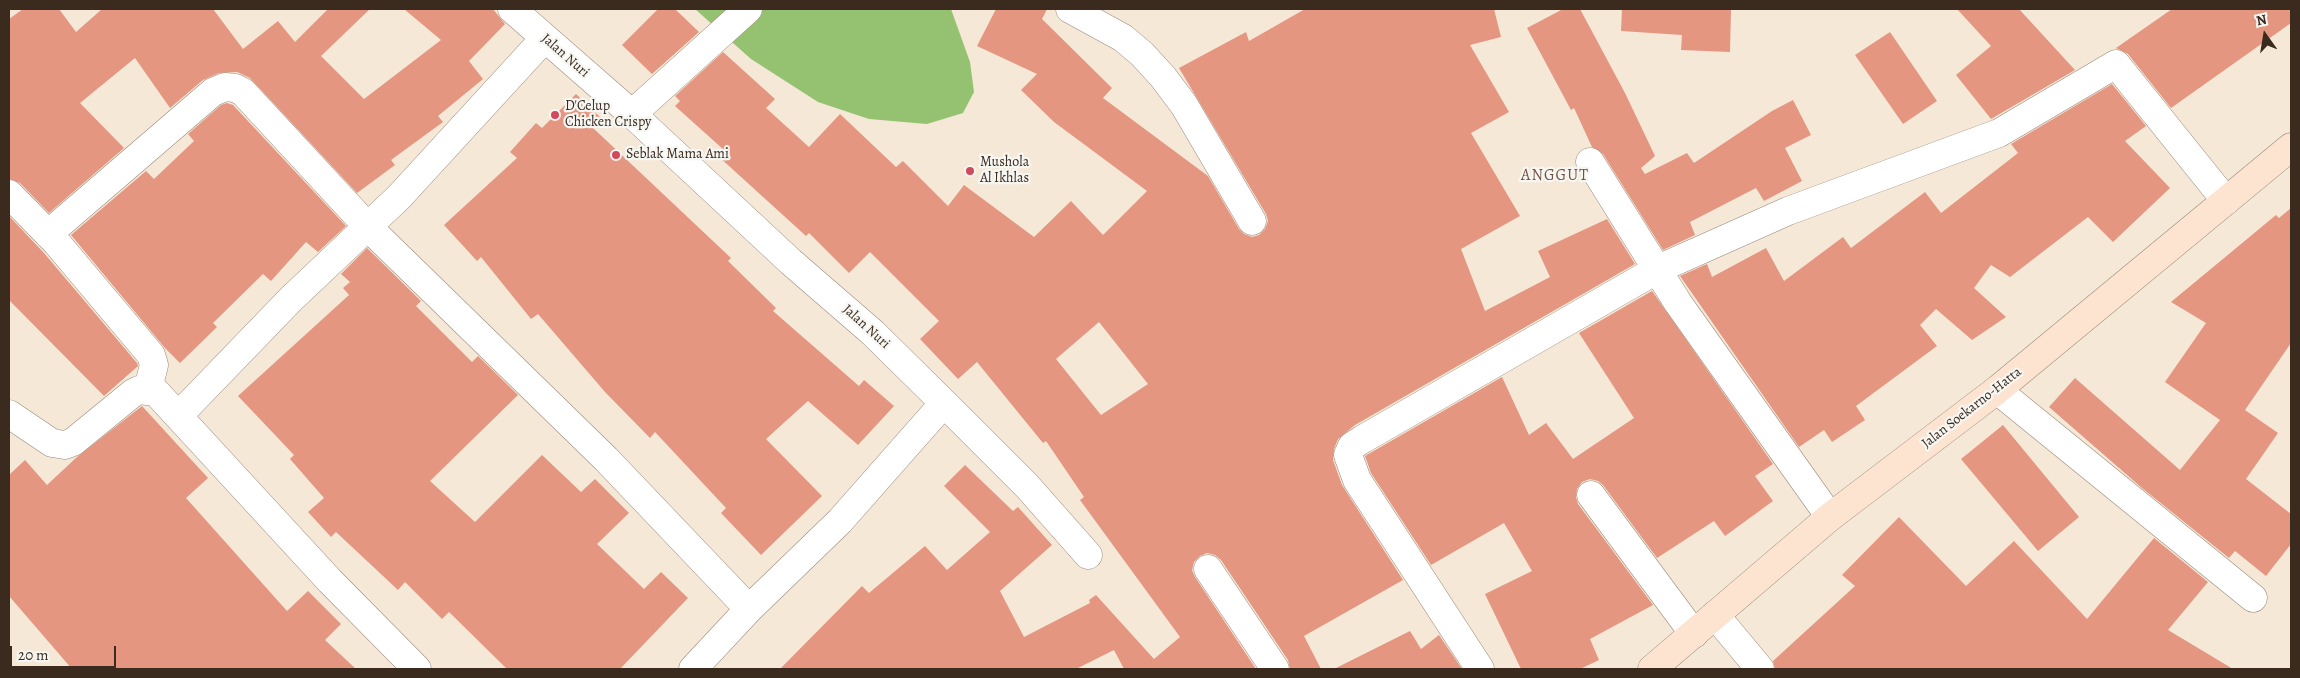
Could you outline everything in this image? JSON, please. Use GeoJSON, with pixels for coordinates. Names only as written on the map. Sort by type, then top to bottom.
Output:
{"type":"FeatureCollection","features":[{"type":"Feature","properties":{"kind":"main road","name":"Jalan Soekarno-Hatta"},"geometry":{"type":"LineString","coordinates":[[1652,669],[1830,517],[1997,390],[2291,147]]}},
{"type":"Feature","properties":{"kind":"street","name":"Jalan Nuri"},"geometry":{"type":"LineString","coordinates":[[512,9],[544,39],[632,114],[791,262],[873,332],[1027,486],[1088,555]]}},
{"type":"Feature","properties":{"kind":"street"},"geometry":{"type":"LineString","coordinates":[[632,114],[748,9]]}},
{"type":"Feature","properties":{"kind":"street"},"geometry":{"type":"LineString","coordinates":[[1070,9],[1123,38],[1142,54],[1163,77],[1184,105],[1252,221]]}},
{"type":"Feature","properties":{"kind":"street"},"geometry":{"type":"LineString","coordinates":[[178,416],[291,299],[368,227],[462,129],[544,39]]}},
{"type":"Feature","properties":{"kind":"street"},"geometry":{"type":"LineString","coordinates":[[1480,669],[1357,480],[1348,455],[1352,446],[1363,439],[1658,269],[1788,211],[1999,133],[2116,64],[2226,201]]}},
{"type":"Feature","properties":{"kind":"street"},"geometry":{"type":"LineString","coordinates":[[48,234],[213,92],[225,87],[235,88],[243,92],[368,227],[493,346],[606,459],[749,608]]}},
{"type":"Feature","properties":{"kind":"street"},"geometry":{"type":"LineString","coordinates":[[1590,162],[1678,303],[1830,517]]}},
{"type":"Feature","properties":{"kind":"street"},"geometry":{"type":"LineString","coordinates":[[9,194],[48,234],[151,355],[154,365],[148,389]]}},
{"type":"Feature","properties":{"kind":"street"},"geometry":{"type":"LineString","coordinates":[[9,414],[52,443],[65,445],[73,442],[133,393],[148,389],[162,397],[330,581],[417,669]]}},
{"type":"Feature","properties":{"kind":"street"},"geometry":{"type":"LineString","coordinates":[[1997,390],[2253,598]]}},
{"type":"Feature","properties":{"kind":"street"},"geometry":{"type":"LineString","coordinates":[[693,669],[749,608],[840,521],[944,403]]}},
{"type":"Feature","properties":{"kind":"street"},"geometry":{"type":"LineString","coordinates":[[1591,495],[1694,634]]}},
{"type":"Feature","properties":{"kind":"street"},"geometry":{"type":"LineString","coordinates":[[1208,569],[1275,669]]}},
{"type":"Feature","properties":{"kind":"street"},"geometry":{"type":"LineString","coordinates":[[1715,615],[1760,669]]}},
{"type":"Feature","properties":{"kind":"green space"},"geometry":{"type":"Polygon","coordinates":[[[695,9],[951,9],[970,62],[974,92],[963,113],[927,124],[869,119],[818,102],[751,59],[695,9]]]}},
{"type":"Feature","properties":{"kind":"building"},"geometry":{"type":"Polygon","coordinates":[[[23,9],[59,9],[76,32],[102,9],[213,9],[243,49],[278,21],[295,42],[328,9],[370,9],[321,56],[364,99],[441,40],[404,9],[493,9],[505,24],[469,61],[483,79],[438,116],[443,122],[391,160],[395,165],[357,193],[250,78],[237,72],[219,73],[203,80],[170,108],[135,58],[80,103],[124,148],[49,213],[20,183],[9,179],[9,19],[23,9]]]}},
{"type":"Feature","properties":{"kind":"building"},"geometry":{"type":"Polygon","coordinates":[[[658,9],[675,9],[699,32],[652,74],[622,45],[658,9]]]}},
{"type":"Feature","properties":{"kind":"building"},"geometry":{"type":"Polygon","coordinates":[[[996,9],[1047,9],[1042,19],[1112,88],[1103,98],[1208,176],[1239,229],[1244,234],[1252,237],[1259,235],[1265,229],[1268,221],[1266,214],[1179,68],[1246,32],[1249,41],[1305,9],[1494,9],[1501,37],[1470,45],[1509,112],[1471,133],[1520,216],[1461,249],[1485,311],[1550,277],[1538,251],[1607,219],[1635,264],[1355,425],[1338,439],[1334,449],[1333,460],[1342,485],[1403,580],[1304,636],[1321,669],[1290,669],[1288,660],[1221,560],[1215,555],[1207,553],[1200,556],[1194,562],[1192,570],[1256,669],[1124,669],[1114,650],[1076,669],[780,669],[862,586],[869,593],[925,546],[947,570],[990,532],[944,486],[965,465],[1013,511],[1018,507],[1052,545],[1000,591],[1024,637],[1090,603],[1089,600],[1096,595],[1154,659],[1180,637],[1080,500],[1084,497],[1046,441],[1043,443],[977,362],[958,379],[920,339],[939,321],[870,252],[849,273],[809,233],[806,236],[718,156],[724,150],[675,106],[680,101],[675,96],[723,52],[775,99],[766,108],[809,147],[840,114],[896,167],[903,161],[948,206],[964,185],[1034,237],[1071,201],[1103,235],[1147,191],[1054,122],[1021,90],[1037,74],[977,46],[996,9]],[[1099,322],[1056,359],[1101,415],[1148,384],[1099,322]]]}},
{"type":"Feature","properties":{"kind":"building"},"geometry":{"type":"Polygon","coordinates":[[[1563,9],[1580,9],[1625,93],[1655,156],[1641,168],[1645,174],[1687,153],[1694,163],[1772,111],[1793,100],[1811,135],[1785,148],[1802,181],[1764,201],[1756,188],[1690,222],[1695,235],[1663,250],[1603,154],[1592,147],[1574,108],[1571,110],[1527,28],[1563,9]]]}},
{"type":"Feature","properties":{"kind":"building"},"geometry":{"type":"Polygon","coordinates":[[[1622,9],[1731,9],[1730,52],[1681,50],[1682,35],[1621,31],[1622,9]]]}},
{"type":"Feature","properties":{"kind":"building"},"geometry":{"type":"Polygon","coordinates":[[[1957,9],[2019,9],[2075,70],[1991,119],[1956,75],[1991,46],[1957,9]]]}},
{"type":"Feature","properties":{"kind":"building"},"geometry":{"type":"Polygon","coordinates":[[[2172,9],[2291,9],[2291,23],[2171,108],[2128,54],[2116,48],[2172,9]]]}},
{"type":"Feature","properties":{"kind":"building"},"geometry":{"type":"Polygon","coordinates":[[[1890,32],[1937,101],[1903,124],[1855,55],[1890,32]]]}},
{"type":"Feature","properties":{"kind":"building"},"geometry":{"type":"Polygon","coordinates":[[[2112,84],[2146,126],[2125,141],[2170,188],[2113,242],[2088,217],[2010,277],[1991,265],[1974,288],[2006,317],[1972,340],[1936,309],[1920,325],[1937,346],[1856,406],[1865,420],[1832,442],[1824,430],[1799,447],[1680,276],[1707,264],[1712,277],[1766,248],[1784,281],[1843,237],[1851,248],[1925,192],[1941,213],[2018,153],[2011,144],[2112,84]]]}},
{"type":"Feature","properties":{"kind":"building"},"geometry":{"type":"Polygon","coordinates":[[[576,94],[601,118],[592,127],[731,258],[728,261],[776,308],[773,311],[859,386],[864,380],[894,406],[858,445],[808,401],[766,439],[822,496],[761,555],[721,513],[726,508],[655,432],[650,438],[605,392],[538,314],[531,319],[481,257],[477,261],[444,225],[517,158],[510,152],[536,123],[542,128],[576,94]]]}},
{"type":"Feature","properties":{"kind":"building"},"geometry":{"type":"Polygon","coordinates":[[[227,103],[233,105],[346,226],[318,252],[306,242],[271,281],[263,274],[213,323],[217,327],[180,363],[165,348],[71,235],[146,171],[154,179],[194,141],[188,134],[221,105],[227,103]]]}},
{"type":"Feature","properties":{"kind":"building"},"geometry":{"type":"Polygon","coordinates":[[[2291,208],[2291,343],[2245,410],[2278,433],[2246,479],[2291,514],[2291,544],[2266,576],[2235,551],[2229,558],[2142,488],[2049,407],[2075,378],[2180,470],[2220,420],[2165,382],[2206,323],[2171,302],[2276,215],[2279,218],[2291,208]]]}},
{"type":"Feature","properties":{"kind":"building"},"geometry":{"type":"Polygon","coordinates":[[[9,216],[44,253],[137,363],[138,366],[104,396],[9,300],[9,216]]]}},
{"type":"Feature","properties":{"kind":"building"},"geometry":{"type":"Polygon","coordinates":[[[367,248],[421,301],[416,306],[472,362],[478,356],[518,395],[430,481],[475,522],[542,455],[581,492],[595,479],[629,513],[597,544],[644,589],[661,572],[688,598],[620,669],[507,669],[449,612],[442,619],[405,582],[398,590],[336,532],[331,537],[308,512],[324,498],[290,459],[294,455],[238,396],[349,295],[343,288],[350,282],[341,274],[367,248]]]}},
{"type":"Feature","properties":{"kind":"building"},"geometry":{"type":"Polygon","coordinates":[[[1652,291],[1773,464],[1755,476],[1773,501],[1725,536],[1714,521],[1657,558],[1603,485],[1598,481],[1590,479],[1582,482],[1577,489],[1576,497],[1578,504],[1653,605],[1590,639],[1599,660],[1580,669],[1521,669],[1485,594],[1532,571],[1504,523],[1431,565],[1371,473],[1365,456],[1502,377],[1529,435],[1546,423],[1573,459],[1634,418],[1579,333],[1652,291]]]}},
{"type":"Feature","properties":{"kind":"building"},"geometry":{"type":"Polygon","coordinates":[[[142,406],[208,478],[186,498],[287,611],[308,591],[341,624],[325,640],[356,669],[72,669],[9,596],[9,475],[25,460],[47,485],[77,457],[142,406]]]}},
{"type":"Feature","properties":{"kind":"building"},"geometry":{"type":"Polygon","coordinates":[[[2003,425],[2079,517],[2038,551],[1961,459],[2003,425]]]}},
{"type":"Feature","properties":{"kind":"building"},"geometry":{"type":"Polygon","coordinates":[[[1899,517],[1966,586],[2014,541],[2087,619],[2154,538],[2208,582],[2168,630],[2233,669],[1775,669],[1773,661],[1855,586],[1842,575],[1899,517]]]}},
{"type":"Feature","properties":{"kind":"building"},"geometry":{"type":"Polygon","coordinates":[[[1410,631],[1421,649],[1439,635],[1462,669],[1334,669],[1410,631]]]}},
{"type":"Feature","properties":{"kind":"place","name":"D'Celup Chicken Crispy"},"geometry":{"type":"Point","coordinates":[555,115]}},
{"type":"Feature","properties":{"kind":"place","name":"Seblak Mama Ami"},"geometry":{"type":"Point","coordinates":[616,155]}},
{"type":"Feature","properties":{"kind":"place","name":"Mushola Al Ikhlas"},"geometry":{"type":"Point","coordinates":[970,171]}},
{"type":"Feature","properties":{"kind":"district","name":"ANGGUT"},"geometry":{"type":"Point","coordinates":[1555,176]}}]}
